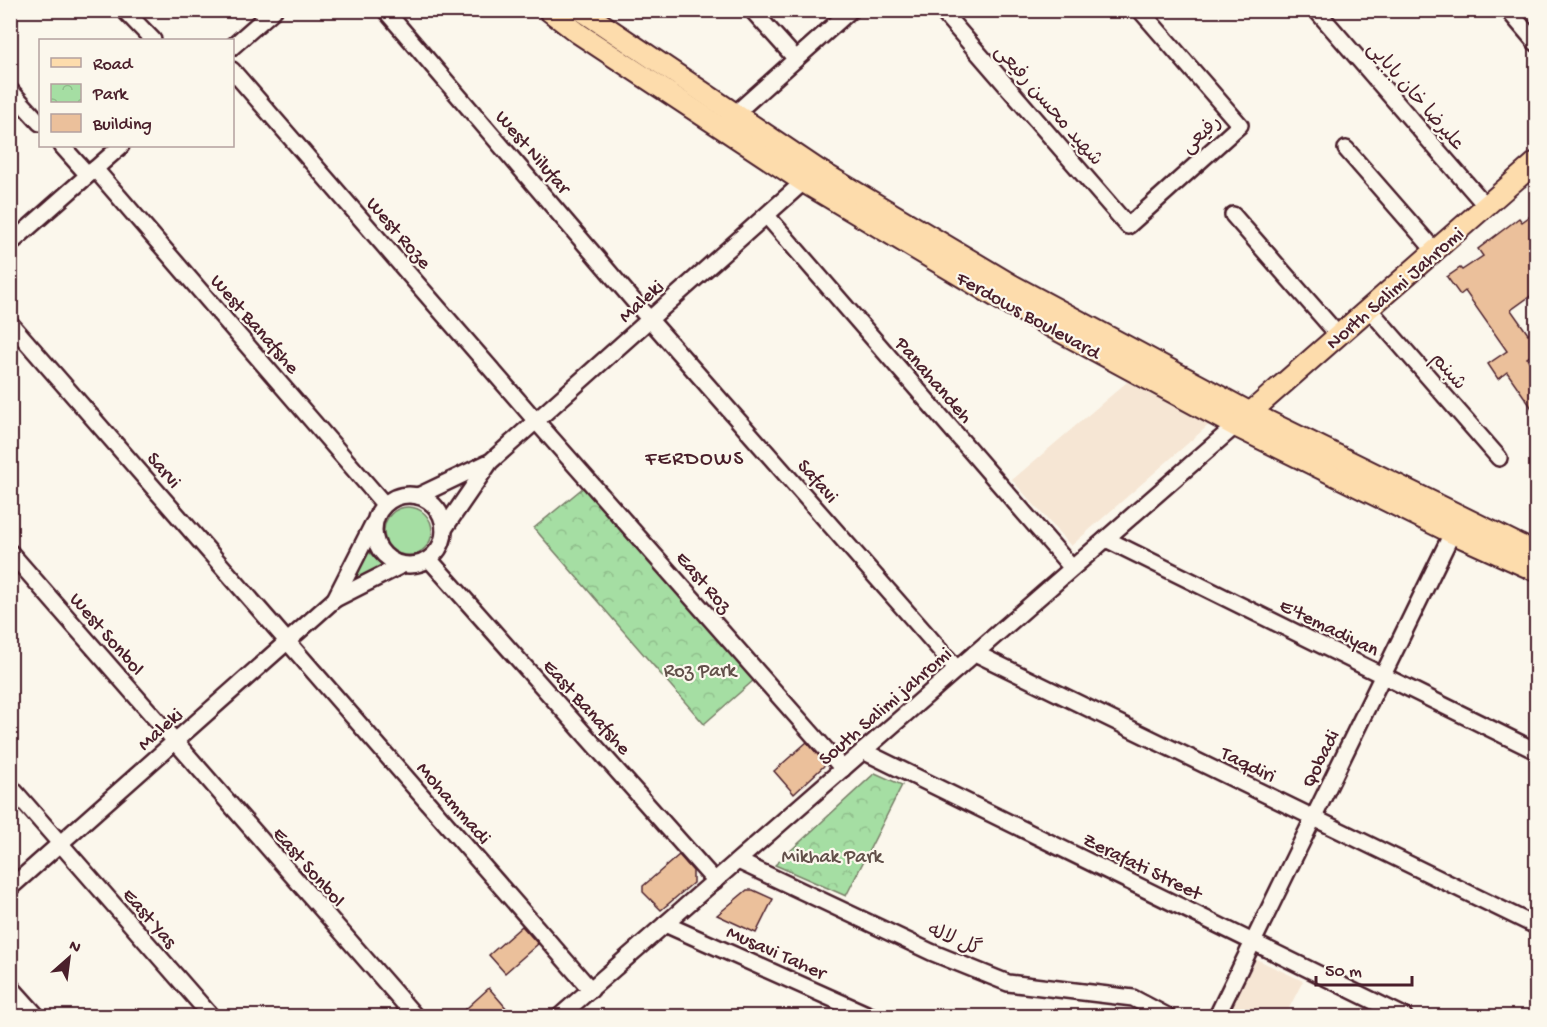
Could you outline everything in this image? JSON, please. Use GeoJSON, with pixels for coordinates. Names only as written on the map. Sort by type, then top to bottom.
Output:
{"type":"FeatureCollection","features":[{"type":"Feature","properties":{"kind":"main road","name":"Ferdows Boulevard"},"geometry":{"type":"LineString","coordinates":[[548,10],[578,33],[727,121],[1003,301],[1235,426],[1456,525],[1536,553]]}},
{"type":"Feature","properties":{"kind":"main road","name":"Ferdows Boulevard"},"geometry":{"type":"LineString","coordinates":[[581,10],[727,121]]}},
{"type":"Feature","properties":{"kind":"main road","name":"North Salimi Jahromi"},"geometry":{"type":"LineString","coordinates":[[1235,426],[1536,162]]}},
{"type":"Feature","properties":{"kind":"main road","name":"Ferdows Boulevard"},"geometry":{"type":"LineString","coordinates":[[811,176],[1251,413],[1536,571]]}},
{"type":"Feature","properties":{"kind":"street"},"geometry":{"type":"LineString","coordinates":[[124,10],[152,39]]}},
{"type":"Feature","properties":{"kind":"street"},"geometry":{"type":"LineString","coordinates":[[234,45],[274,10]]}},
{"type":"Feature","properties":{"kind":"street","name":"West Nilufar"},"geometry":{"type":"LineString","coordinates":[[385,10],[650,320]]}},
{"type":"Feature","properties":{"kind":"street"},"geometry":{"type":"LineString","coordinates":[[752,10],[796,59]]}},
{"type":"Feature","properties":{"kind":"street"},"geometry":{"type":"LineString","coordinates":[[727,121],[851,10]]}},
{"type":"Feature","properties":{"kind":"street","name":"شهید محسن رفیعی"},"geometry":{"type":"LineString","coordinates":[[940,10],[1128,226]]}},
{"type":"Feature","properties":{"kind":"street","name":"رفیعی"},"geometry":{"type":"LineString","coordinates":[[1128,226],[1240,125],[1140,10]]}},
{"type":"Feature","properties":{"kind":"street","name":"علیرضا خان بابایی"},"geometry":{"type":"LineString","coordinates":[[1316,10],[1486,206]]}},
{"type":"Feature","properties":{"kind":"street"},"geometry":{"type":"LineString","coordinates":[[1508,10],[1536,43]]}},
{"type":"Feature","properties":{"kind":"street","name":"West Roze"},"geometry":{"type":"LineString","coordinates":[[234,72],[536,421]]}},
{"type":"Feature","properties":{"kind":"street"},"geometry":{"type":"LineString","coordinates":[[10,90],[39,122]]}},
{"type":"Feature","properties":{"kind":"street","name":"West Banafshe"},"geometry":{"type":"LineString","coordinates":[[63,147],[92,172],[384,504]]}},
{"type":"Feature","properties":{"kind":"street"},"geometry":{"type":"LineString","coordinates":[[10,244],[121,147]]}},
{"type":"Feature","properties":{"kind":"street"},"geometry":{"type":"LineString","coordinates":[[1346,149],[1435,251]]}},
{"type":"Feature","properties":{"kind":"street","name":"Maleki"},"geometry":{"type":"LineString","coordinates":[[444,529],[490,462],[811,176]]}},
{"type":"Feature","properties":{"kind":"street"},"geometry":{"type":"LineString","coordinates":[[1233,215],[1339,336]]}},
{"type":"Feature","properties":{"kind":"street","name":"Panahandeh"},"geometry":{"type":"LineString","coordinates":[[766,216],[1072,568]]}},
{"type":"Feature","properties":{"kind":"street","name":"شبنم"},"geometry":{"type":"LineString","coordinates":[[1369,309],[1499,458]]}},
{"type":"Feature","properties":{"kind":"street","name":"Safavi"},"geometry":{"type":"LineString","coordinates":[[650,320],[957,669]]}},
{"type":"Feature","properties":{"kind":"street","name":"Sarvi"},"geometry":{"type":"LineString","coordinates":[[10,323],[287,642]]}},
{"type":"Feature","properties":{"kind":"street","name":"East Roz"},"geometry":{"type":"LineString","coordinates":[[536,421],[843,769]]}},
{"type":"Feature","properties":{"kind":"street","name":"South Salimi jahromi"},"geometry":{"type":"LineString","coordinates":[[560,1017],[1235,426]]}},
{"type":"Feature","properties":{"kind":"street","name":"Maleki"},"geometry":{"type":"LineString","coordinates":[[418,496],[490,462]]}},
{"type":"Feature","properties":{"kind":"street"},"geometry":{"type":"LineString","coordinates":[[406,494],[418,496],[437,508],[442,518],[443,540],[438,551],[421,564],[402,565],[382,555],[373,535],[373,524],[384,504],[394,497],[406,494]]}},
{"type":"Feature","properties":{"kind":"street","name":"Maleki"},"geometry":{"type":"LineString","coordinates":[[335,599],[373,524]]}},
{"type":"Feature","properties":{"kind":"street","name":"Qobadi"},"geometry":{"type":"LineString","coordinates":[[1217,1017],[1456,525]]}},
{"type":"Feature","properties":{"kind":"street","name":"E'temadiyan"},"geometry":{"type":"LineString","coordinates":[[1106,539],[1536,751]]}},
{"type":"Feature","properties":{"kind":"street","name":"West Sonbol"},"geometry":{"type":"LineString","coordinates":[[10,552],[174,742]]}},
{"type":"Feature","properties":{"kind":"street","name":"East Banafshe"},"geometry":{"type":"LineString","coordinates":[[429,559],[715,881]]}},
{"type":"Feature","properties":{"kind":"street","name":"Maleki"},"geometry":{"type":"LineString","coordinates":[[10,888],[335,599],[402,565]]}},
{"type":"Feature","properties":{"kind":"street","name":"Mohammadi"},"geometry":{"type":"LineString","coordinates":[[287,642],[591,990]]}},
{"type":"Feature","properties":{"kind":"street","name":"Taqdiri"},"geometry":{"type":"LineString","coordinates":[[975,653],[1536,926]]}},
{"type":"Feature","properties":{"kind":"street","name":"East Sonbol"},"geometry":{"type":"LineString","coordinates":[[174,742],[415,1017]]}},
{"type":"Feature","properties":{"kind":"street","name":"Zerafati Street"},"geometry":{"type":"LineString","coordinates":[[863,751],[1404,1017]]}},
{"type":"Feature","properties":{"kind":"street","name":"East Yas"},"geometry":{"type":"LineString","coordinates":[[10,786],[211,1017]]}},
{"type":"Feature","properties":{"kind":"street","name":"گل لاله"},"geometry":{"type":"LineString","coordinates":[[738,861],[931,952],[1008,982],[1133,998],[1167,1017]]}},
{"type":"Feature","properties":{"kind":"street","name":"Musavi Taher"},"geometry":{"type":"LineString","coordinates":[[665,924],[871,1017]]}},
{"type":"Feature","properties":{"kind":"street"},"geometry":{"type":"LineString","coordinates":[[10,986],[37,1017]]}},
{"type":"Feature","properties":{"kind":"street"},"geometry":{"type":"LineString","coordinates":[[10,1004],[28,1017]]}},
{"type":"Feature","properties":{"kind":"shaded area"},"geometry":{"type":"Polygon","coordinates":[[[1127,382],[1211,423],[1071,546],[1012,480],[1127,382]]]}},
{"type":"Feature","properties":{"kind":"shaded area"},"geometry":{"type":"Polygon","coordinates":[[[1256,959],[1303,981],[1285,1016],[1227,1016],[1256,959]]]}},
{"type":"Feature","properties":{"kind":"green space","name":"Roz Park"},"geometry":{"type":"Polygon","coordinates":[[[584,487],[754,680],[704,724],[534,528],[584,487]]]}},
{"type":"Feature","properties":{"kind":"green space"},"geometry":{"type":"Polygon","coordinates":[[[403,507],[413,507],[425,514],[432,526],[432,536],[425,548],[413,555],[403,555],[388,544],[384,536],[384,526],[395,511],[403,507]]]}},
{"type":"Feature","properties":{"kind":"green space"},"geometry":{"type":"Polygon","coordinates":[[[367,550],[384,567],[345,588],[367,550]]]}},
{"type":"Feature","properties":{"kind":"green space","name":"Mikhak Park"},"geometry":{"type":"Polygon","coordinates":[[[875,773],[902,785],[846,896],[775,865],[875,773]]]}},
{"type":"Feature","properties":{"kind":"building"},"geometry":{"type":"Polygon","coordinates":[[[1536,212],[1536,292],[1511,310],[1528,334],[1530,332],[1536,341],[1536,352],[1527,358],[1536,371],[1536,414],[1507,372],[1498,379],[1488,364],[1507,351],[1465,291],[1460,295],[1447,277],[1483,256],[1478,249],[1519,218],[1522,222],[1536,212]]]}},
{"type":"Feature","properties":{"kind":"building"},"geometry":{"type":"Polygon","coordinates":[[[807,742],[826,764],[794,794],[774,771],[807,742]]]}},
{"type":"Feature","properties":{"kind":"building"},"geometry":{"type":"Polygon","coordinates":[[[679,855],[693,871],[693,883],[661,910],[643,892],[643,886],[679,855]]]}},
{"type":"Feature","properties":{"kind":"building"},"geometry":{"type":"Polygon","coordinates":[[[747,890],[753,890],[773,899],[756,933],[717,915],[747,890]]]}},
{"type":"Feature","properties":{"kind":"building"},"geometry":{"type":"Polygon","coordinates":[[[522,926],[538,944],[505,973],[489,955],[522,926]]]}},
{"type":"Feature","properties":{"kind":"building"},"geometry":{"type":"Polygon","coordinates":[[[489,988],[514,1017],[457,1017],[489,988]]]}},
{"type":"Feature","properties":{"kind":"district","name":"FERDOWS"},"geometry":{"type":"Point","coordinates":[695,457]}}]}
